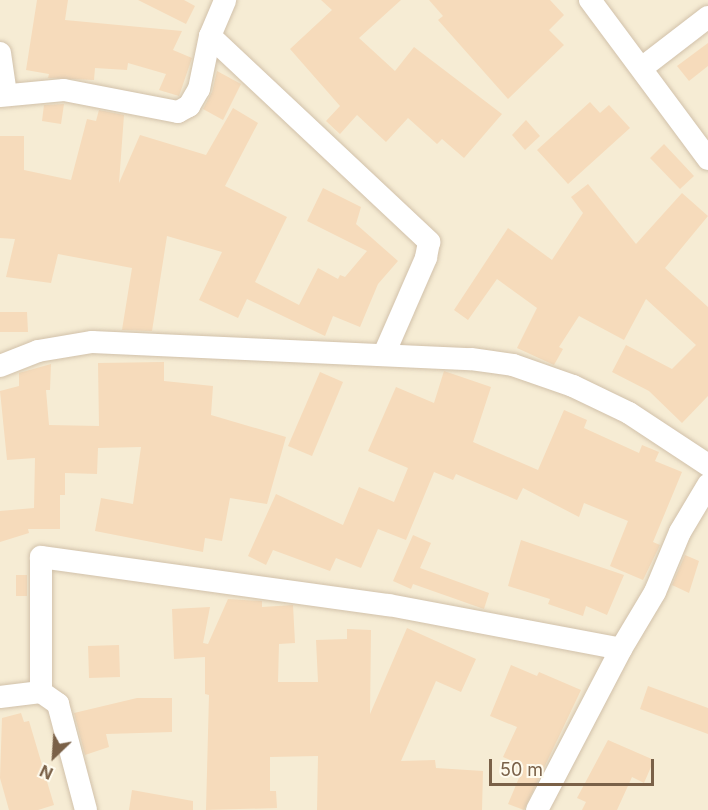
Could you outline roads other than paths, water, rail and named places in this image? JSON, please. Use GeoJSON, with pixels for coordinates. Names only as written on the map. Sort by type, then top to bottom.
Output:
{"type":"FeatureCollection","features":[{"type":"Feature","properties":{"kind":"street"},"geometry":{"type":"LineString","coordinates":[[0,53],[3,95],[64,90],[178,112],[189,106],[199,89],[210,36],[225,0]]}},
{"type":"Feature","properties":{"kind":"street"},"geometry":{"type":"LineString","coordinates":[[590,0],[643,67],[708,159]]}},
{"type":"Feature","properties":{"kind":"street"},"geometry":{"type":"LineString","coordinates":[[643,67],[708,17]]}},
{"type":"Feature","properties":{"kind":"street"},"geometry":{"type":"LineString","coordinates":[[210,36],[429,242],[426,258],[384,354]]}},
{"type":"Feature","properties":{"kind":"street"},"geometry":{"type":"LineString","coordinates":[[0,366],[38,351],[92,342],[471,358],[513,366],[573,386],[705,456]]}},
{"type":"Feature","properties":{"kind":"street"},"geometry":{"type":"LineString","coordinates":[[537,810],[621,649],[655,592],[680,532],[708,485]]}},
{"type":"Feature","properties":{"kind":"street"},"geometry":{"type":"LineString","coordinates":[[41,693],[41,556],[389,605],[621,649]]}},
{"type":"Feature","properties":{"kind":"street"},"geometry":{"type":"LineString","coordinates":[[0,697],[41,693],[58,704],[86,810]]}}]}
